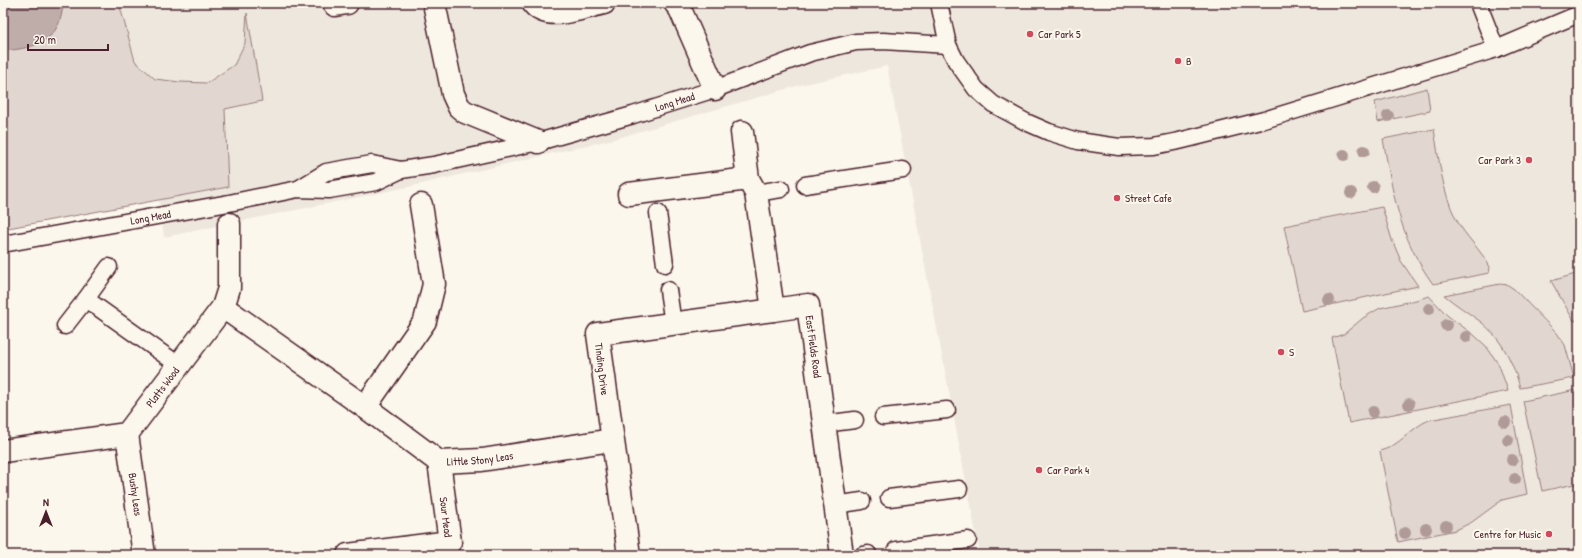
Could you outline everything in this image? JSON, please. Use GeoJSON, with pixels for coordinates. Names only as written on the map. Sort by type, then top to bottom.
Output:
{"type":"FeatureCollection","features":[{"type":"Feature","properties":{"kind":"street"},"geometry":{"type":"LineString","coordinates":[[334,3],[335,6],[347,3]]}},
{"type":"Feature","properties":{"kind":"street"},"geometry":{"type":"LineString","coordinates":[[434,3],[453,94],[459,107],[465,112],[474,116],[538,142]]}},
{"type":"Feature","properties":{"kind":"street"},"geometry":{"type":"LineString","coordinates":[[533,3],[544,12],[553,14],[604,3]]}},
{"type":"Feature","properties":{"kind":"street"},"geometry":{"type":"LineString","coordinates":[[675,3],[680,10],[715,89]]}},
{"type":"Feature","properties":{"kind":"street"},"geometry":{"type":"LineString","coordinates":[[742,132],[773,310]]}},
{"type":"Feature","properties":{"kind":"street"},"geometry":{"type":"LineString","coordinates":[[629,194],[752,186]]}},
{"type":"Feature","properties":{"kind":"street"},"geometry":{"type":"LineString","coordinates":[[365,407],[425,320],[434,284],[421,204]]}},
{"type":"Feature","properties":{"kind":"street","name":"Platts Wood"},"geometry":{"type":"LineString","coordinates":[[127,434],[180,366],[223,307],[229,288],[229,224]]}},
{"type":"Feature","properties":{"kind":"street","name":"East Fields Road"},"geometry":{"type":"LineString","coordinates":[[773,310],[808,305],[842,555]]}},
{"type":"Feature","properties":{"kind":"street","name":"Little Stony Leas"},"geometry":{"type":"LineString","coordinates":[[223,307],[365,407],[439,462],[482,460],[612,440]]}},
{"type":"Feature","properties":{"kind":"street","name":"Tinding Drive"},"geometry":{"type":"LineString","coordinates":[[629,555],[598,334],[773,310]]}},
{"type":"Feature","properties":{"kind":"street"},"geometry":{"type":"LineString","coordinates":[[3,451],[127,434]]}},
{"type":"Feature","properties":{"kind":"street","name":"Bushy Leas"},"geometry":{"type":"LineString","coordinates":[[127,434],[144,555]]}},
{"type":"Feature","properties":{"kind":"street","name":"Sour Mead"},"geometry":{"type":"LineString","coordinates":[[348,555],[450,542],[439,462]]}},
{"type":"Feature","properties":{"kind":"lane"},"geometry":{"type":"LineString","coordinates":[[939,3],[948,45],[956,62],[976,89],[993,104],[1004,111],[1049,132],[1078,141],[1120,147],[1154,146],[1264,120],[1496,50],[1579,14]]}},
{"type":"Feature","properties":{"kind":"lane"},"geometry":{"type":"LineString","coordinates":[[1478,3],[1496,50]]}},
{"type":"Feature","properties":{"kind":"lane","name":"Long Mead"},"geometry":{"type":"LineString","coordinates":[[3,244],[222,204],[298,188],[326,172],[372,164],[401,170],[434,165],[538,142],[633,115],[715,89],[810,54],[856,42],[948,45]]}},
{"type":"Feature","properties":{"kind":"lane"},"geometry":{"type":"LineString","coordinates":[[805,185],[903,170]]}},
{"type":"Feature","properties":{"kind":"lane"},"geometry":{"type":"LineString","coordinates":[[752,186],[781,188]]}},
{"type":"Feature","properties":{"kind":"lane"},"geometry":{"type":"LineString","coordinates":[[658,213],[665,264]]}},
{"type":"Feature","properties":{"kind":"lane"},"geometry":{"type":"LineString","coordinates":[[65,326],[109,267]]}},
{"type":"Feature","properties":{"kind":"lane"},"geometry":{"type":"LineString","coordinates":[[668,290],[673,324]]}},
{"type":"Feature","properties":{"kind":"lane"},"geometry":{"type":"LineString","coordinates":[[86,299],[180,366]]}},
{"type":"Feature","properties":{"kind":"lane"},"geometry":{"type":"LineString","coordinates":[[883,417],[947,410]]}},
{"type":"Feature","properties":{"kind":"lane"},"geometry":{"type":"LineString","coordinates":[[824,424],[855,420]]}},
{"type":"Feature","properties":{"kind":"lane"},"geometry":{"type":"LineString","coordinates":[[889,498],[959,489]]}},
{"type":"Feature","properties":{"kind":"lane"},"geometry":{"type":"LineString","coordinates":[[835,505],[862,501]]}},
{"type":"Feature","properties":{"kind":"lane"},"geometry":{"type":"LineString","coordinates":[[896,550],[968,540]]}},
{"type":"Feature","properties":{"kind":"shaded area"},"geometry":{"type":"Polygon","coordinates":[[[3,3],[1579,3],[1579,555],[980,555],[887,66],[800,85],[614,139],[408,187],[164,237],[159,200],[160,184],[3,3]]]}},
{"type":"Feature","properties":{"kind":"shaded area"},"geometry":{"type":"Polygon","coordinates":[[[3,3],[119,3],[135,61],[155,79],[180,82],[207,83],[234,65],[245,43],[247,13],[262,101],[225,109],[228,187],[3,229],[3,3]]]}},
{"type":"Feature","properties":{"kind":"shaded area"},"geometry":{"type":"Polygon","coordinates":[[[3,3],[63,3],[58,26],[45,40],[26,48],[3,51],[3,3]]]}},
{"type":"Feature","properties":{"kind":"shaded area"},"geometry":{"type":"Polygon","coordinates":[[[1427,88],[1430,111],[1378,122],[1375,102],[1427,88]]]}},
{"type":"Feature","properties":{"kind":"shaded area"},"geometry":{"type":"Polygon","coordinates":[[[1434,129],[1442,175],[1451,208],[1456,219],[1490,267],[1489,273],[1433,284],[1412,249],[1405,232],[1394,197],[1383,139],[1434,129]]]}},
{"type":"Feature","properties":{"kind":"shaded area"},"geometry":{"type":"Polygon","coordinates":[[[1382,207],[1392,240],[1401,261],[1418,286],[1302,311],[1284,226],[1382,207]]]}},
{"type":"Feature","properties":{"kind":"shaded area"},"geometry":{"type":"Polygon","coordinates":[[[1579,273],[1579,319],[1574,321],[1551,281],[1579,273]]]}},
{"type":"Feature","properties":{"kind":"shaded area"},"geometry":{"type":"Polygon","coordinates":[[[1500,284],[1508,285],[1514,289],[1557,333],[1565,345],[1574,378],[1520,388],[1511,361],[1495,336],[1481,322],[1444,295],[1500,284]]]}},
{"type":"Feature","properties":{"kind":"shaded area"},"geometry":{"type":"Polygon","coordinates":[[[1429,296],[1448,316],[1486,346],[1499,365],[1508,391],[1349,423],[1332,338],[1344,334],[1363,318],[1380,308],[1429,296]]]}},
{"type":"Feature","properties":{"kind":"shaded area"},"geometry":{"type":"Polygon","coordinates":[[[1576,390],[1579,402],[1579,483],[1542,491],[1523,401],[1576,390]]]}},
{"type":"Feature","properties":{"kind":"shaded area"},"geometry":{"type":"Polygon","coordinates":[[[1511,405],[1527,494],[1502,500],[1472,522],[1456,530],[1398,542],[1380,451],[1387,449],[1422,423],[1429,420],[1511,405]]]}},
{"type":"Feature","properties":{"kind":"place","name":"Car Park 5"},"geometry":{"type":"Point","coordinates":[1030,34]}},
{"type":"Feature","properties":{"kind":"place","name":"B"},"geometry":{"type":"Point","coordinates":[1178,61]}},
{"type":"Feature","properties":{"kind":"place","name":"Car Park 3"},"geometry":{"type":"Point","coordinates":[1529,160]}},
{"type":"Feature","properties":{"kind":"place","name":"Street Cafe"},"geometry":{"type":"Point","coordinates":[1117,198]}},
{"type":"Feature","properties":{"kind":"place","name":"S"},"geometry":{"type":"Point","coordinates":[1281,352]}},
{"type":"Feature","properties":{"kind":"place","name":"Car Park 4"},"geometry":{"type":"Point","coordinates":[1039,470]}},
{"type":"Feature","properties":{"kind":"place","name":"Centre for Music"},"geometry":{"type":"Point","coordinates":[1549,534]}}]}
